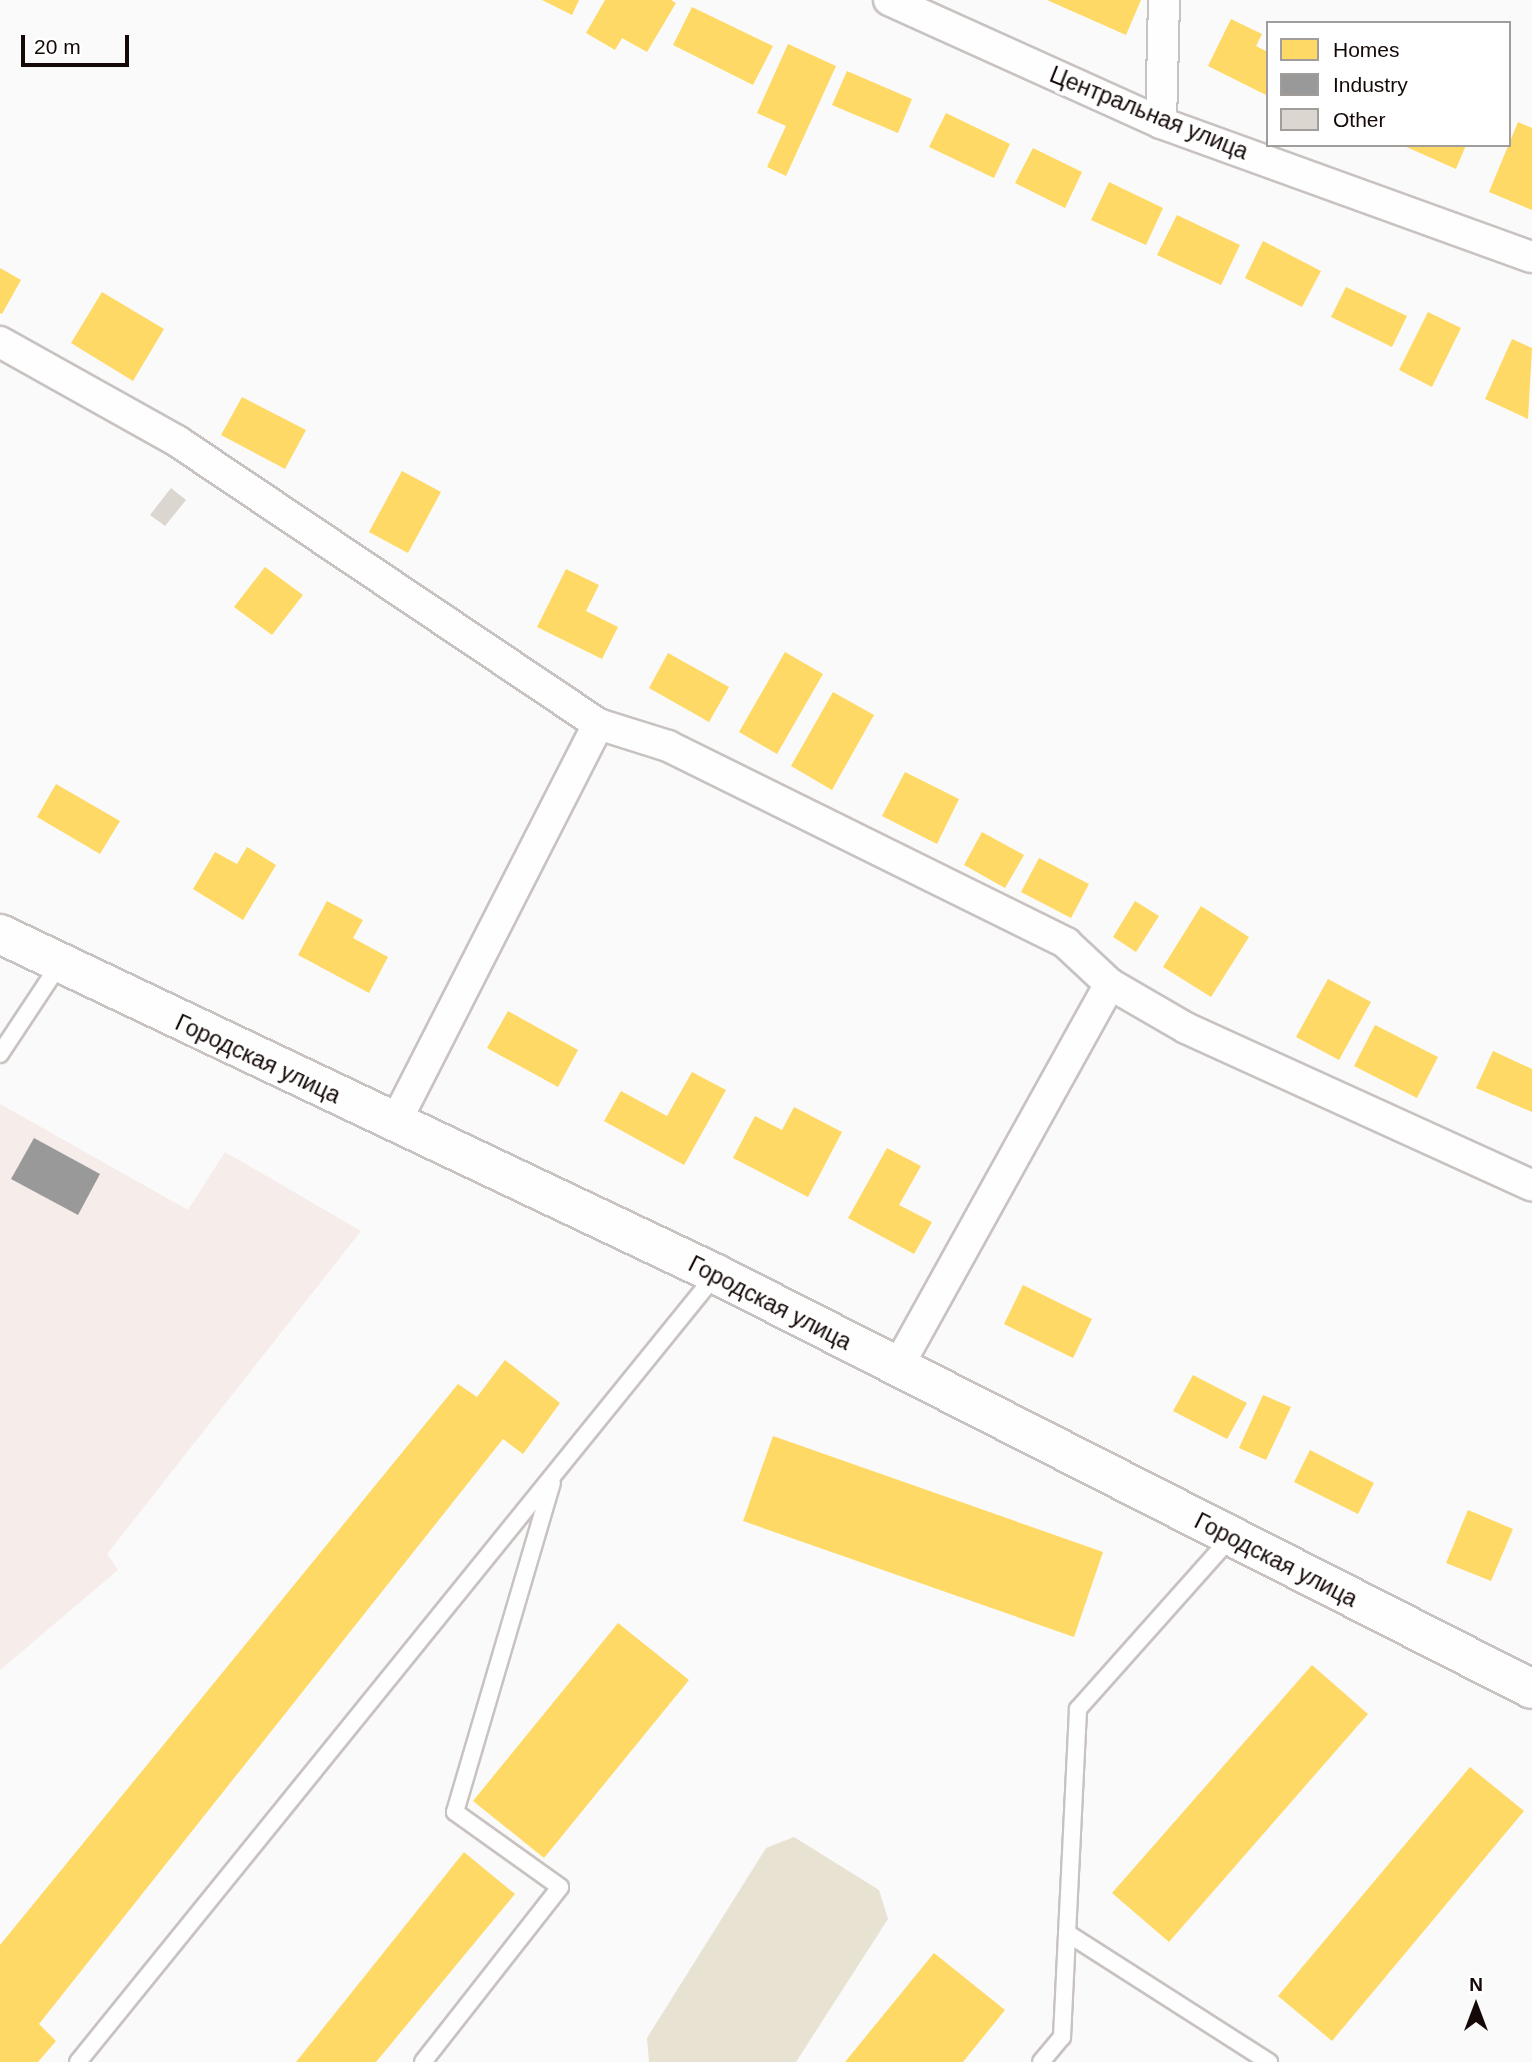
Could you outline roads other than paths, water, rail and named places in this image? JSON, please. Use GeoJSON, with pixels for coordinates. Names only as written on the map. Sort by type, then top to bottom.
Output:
{"type":"FeatureCollection","features":[{"type":"Feature","properties":{"kind":"street","name":"Центральная улица"},"geometry":{"type":"LineString","coordinates":[[889,0],[1161,124],[1532,257]]}},
{"type":"Feature","properties":{"kind":"street"},"geometry":{"type":"LineString","coordinates":[[1161,124],[1164,0]]}},
{"type":"Feature","properties":{"kind":"street"},"geometry":{"type":"LineString","coordinates":[[0,342],[177,441],[598,724],[668,746],[1066,943],[1110,984],[1186,1028],[1532,1186]]}},
{"type":"Feature","properties":{"kind":"street"},"geometry":{"type":"LineString","coordinates":[[395,1123],[598,724]]}},
{"type":"Feature","properties":{"kind":"street","name":"Городская улица"},"geometry":{"type":"LineString","coordinates":[[0,934],[59,965],[716,1274],[1532,1689]]}},
{"type":"Feature","properties":{"kind":"street"},"geometry":{"type":"LineString","coordinates":[[897,1368],[1110,984]]}},
{"type":"Feature","properties":{"kind":"lane"},"geometry":{"type":"LineString","coordinates":[[0,1054],[59,965]]}},
{"type":"Feature","properties":{"kind":"lane"},"geometry":{"type":"LineString","coordinates":[[78,2062],[716,1274]]}},
{"type":"Feature","properties":{"kind":"lane"},"geometry":{"type":"LineString","coordinates":[[423,2062],[560,1887],[455,1812],[553,1477]]}},
{"type":"Feature","properties":{"kind":"lane"},"geometry":{"type":"LineString","coordinates":[[1041,2062],[1062,2037],[1078,1709],[1231,1537]]}},
{"type":"Feature","properties":{"kind":"lane"},"geometry":{"type":"LineString","coordinates":[[1067,1933],[1269,2062]]}}]}
